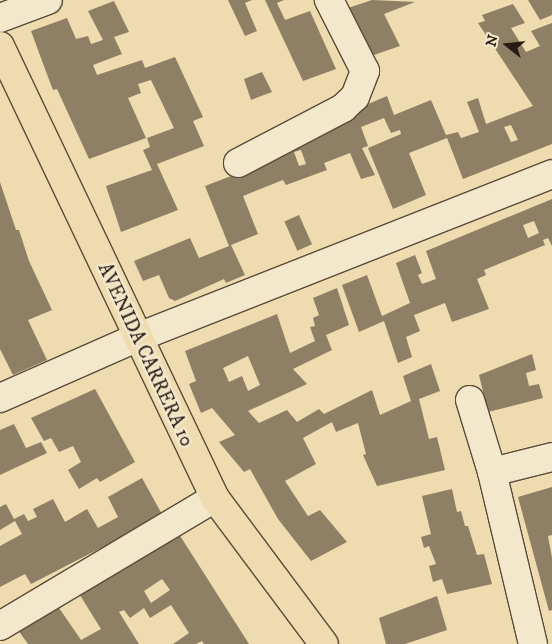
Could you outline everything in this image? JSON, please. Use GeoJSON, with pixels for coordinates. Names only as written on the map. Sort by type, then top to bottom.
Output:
{"type":"FeatureCollection","features":[{"type":"Feature","properties":{"kind":"main road","name":"AVENIDA CARRERA 10"},"geometry":{"type":"LineString","coordinates":[[0,46],[136,338],[215,498],[324,644]]}},
{"type":"Feature","properties":{"kind":"street"},"geometry":{"type":"LineString","coordinates":[[0,18],[48,0]]}},
{"type":"Feature","properties":{"kind":"street"},"geometry":{"type":"LineString","coordinates":[[238,163],[343,108],[355,97],[365,71],[329,0]]}},
{"type":"Feature","properties":{"kind":"street"},"geometry":{"type":"LineString","coordinates":[[0,398],[136,338],[552,174]]}},
{"type":"Feature","properties":{"kind":"street"},"geometry":{"type":"LineString","coordinates":[[470,400],[492,472],[532,644]]}},
{"type":"Feature","properties":{"kind":"street"},"geometry":{"type":"LineString","coordinates":[[492,472],[552,457]]}},
{"type":"Feature","properties":{"kind":"street"},"geometry":{"type":"LineString","coordinates":[[0,626],[215,498]]}},
{"type":"Feature","properties":{"kind":"building"},"geometry":{"type":"Polygon","coordinates":[[[228,0],[252,0],[245,3],[257,31],[245,36],[228,0]]]}},
{"type":"Feature","properties":{"kind":"building"},"geometry":{"type":"Polygon","coordinates":[[[265,0],[284,0],[277,3],[285,20],[310,11],[336,69],[303,81],[265,0]]]}},
{"type":"Feature","properties":{"kind":"building"},"geometry":{"type":"Polygon","coordinates":[[[372,0],[415,2],[384,14],[400,46],[368,57],[345,9],[372,0]]]}},
{"type":"Feature","properties":{"kind":"building"},"geometry":{"type":"Polygon","coordinates":[[[528,0],[552,0],[552,15],[540,20],[528,0]]]}},
{"type":"Feature","properties":{"kind":"building"},"geometry":{"type":"Polygon","coordinates":[[[114,1],[129,32],[114,37],[122,54],[93,65],[97,75],[142,60],[145,68],[175,57],[203,117],[193,121],[204,146],[157,164],[178,210],[121,232],[106,186],[152,170],[143,150],[150,147],[147,138],[174,128],[151,80],[138,84],[141,93],[128,98],[146,138],[89,159],[57,89],[53,90],[31,31],[67,18],[76,39],[88,36],[91,44],[103,40],[88,11],[114,1]]]}},
{"type":"Feature","properties":{"kind":"building"},"geometry":{"type":"Polygon","coordinates":[[[513,4],[525,23],[511,28],[526,52],[540,46],[531,31],[552,23],[552,144],[463,179],[447,138],[409,153],[426,195],[393,209],[368,148],[401,134],[400,130],[391,133],[384,118],[361,127],[368,146],[362,148],[375,175],[361,179],[350,153],[324,163],[327,170],[286,185],[283,180],[243,196],[258,234],[231,245],[245,275],[226,283],[224,279],[175,301],[169,298],[159,275],[143,281],[134,261],[190,238],[199,258],[229,246],[205,186],[283,156],[279,145],[361,107],[387,96],[394,115],[431,100],[446,135],[458,132],[461,138],[479,132],[467,102],[478,98],[486,124],[533,106],[478,23],[485,21],[482,15],[513,4]],[[511,125],[504,127],[511,142],[518,140],[511,125]],[[301,150],[294,152],[299,166],[306,164],[301,150]]]}},
{"type":"Feature","properties":{"kind":"building"},"geometry":{"type":"Polygon","coordinates":[[[262,72],[272,92],[251,100],[244,79],[262,72]]]}},
{"type":"Feature","properties":{"kind":"building"},"geometry":{"type":"Polygon","coordinates":[[[0,182],[16,230],[19,230],[29,261],[52,310],[28,320],[47,360],[13,375],[0,349],[0,182]]]}},
{"type":"Feature","properties":{"kind":"building"},"geometry":{"type":"Polygon","coordinates":[[[552,199],[552,246],[548,238],[543,240],[545,245],[484,270],[486,275],[477,279],[489,309],[452,322],[445,303],[414,315],[420,331],[406,337],[412,357],[398,363],[384,321],[359,332],[342,285],[367,275],[382,316],[410,303],[396,263],[415,255],[422,273],[418,275],[422,284],[436,279],[426,251],[552,199]],[[534,221],[523,225],[528,238],[539,233],[534,221]]]}},
{"type":"Feature","properties":{"kind":"building"},"geometry":{"type":"Polygon","coordinates":[[[299,215],[312,244],[297,251],[284,222],[299,215]]]}},
{"type":"Feature","properties":{"kind":"building"},"geometry":{"type":"Polygon","coordinates":[[[337,288],[349,325],[326,335],[332,350],[293,369],[307,384],[248,411],[259,423],[287,410],[297,422],[319,409],[324,414],[372,390],[380,415],[411,401],[403,376],[431,364],[440,391],[419,399],[429,439],[437,437],[445,470],[377,486],[363,455],[366,454],[358,423],[336,432],[332,422],[303,438],[316,464],[285,481],[308,516],[320,510],[347,542],[311,561],[278,519],[250,469],[244,472],[219,442],[235,435],[212,408],[201,413],[189,384],[196,381],[185,351],[277,314],[290,353],[315,341],[310,327],[315,326],[313,318],[319,315],[313,298],[337,288]],[[248,356],[223,368],[229,382],[242,376],[248,391],[260,385],[248,356]]]}},
{"type":"Feature","properties":{"kind":"building"},"geometry":{"type":"Polygon","coordinates":[[[532,354],[536,370],[526,373],[529,386],[539,384],[543,398],[488,412],[479,375],[532,354]]]}},
{"type":"Feature","properties":{"kind":"building"},"geometry":{"type":"Polygon","coordinates":[[[95,389],[135,462],[100,482],[97,478],[79,489],[68,470],[81,462],[73,446],[59,452],[51,438],[44,441],[31,418],[95,389]]]}},
{"type":"Feature","properties":{"kind":"building"},"geometry":{"type":"Polygon","coordinates":[[[14,424],[26,448],[41,442],[47,453],[0,475],[0,430],[14,424]]]}},
{"type":"Feature","properties":{"kind":"building"},"geometry":{"type":"Polygon","coordinates":[[[142,478],[163,516],[31,584],[25,574],[0,587],[0,546],[22,534],[15,521],[0,530],[0,507],[6,504],[14,519],[24,514],[28,521],[37,517],[33,509],[53,499],[65,522],[87,509],[98,528],[118,517],[108,497],[142,478]]]}},
{"type":"Feature","properties":{"kind":"building"},"geometry":{"type":"Polygon","coordinates":[[[552,487],[552,535],[548,536],[552,558],[552,610],[549,611],[518,497],[552,487]]]}},
{"type":"Feature","properties":{"kind":"building"},"geometry":{"type":"Polygon","coordinates":[[[452,489],[457,512],[461,511],[465,526],[468,526],[477,555],[484,554],[492,584],[447,594],[442,579],[433,582],[429,566],[436,564],[429,546],[424,548],[421,537],[431,534],[422,496],[452,489]]]}},
{"type":"Feature","properties":{"kind":"building"},"geometry":{"type":"Polygon","coordinates":[[[177,531],[249,644],[204,644],[202,641],[196,644],[173,644],[189,633],[171,605],[150,618],[144,608],[130,618],[124,610],[119,612],[139,644],[28,644],[18,630],[57,605],[81,640],[101,629],[78,592],[177,531]],[[162,579],[144,591],[151,603],[170,590],[162,579]]]}},
{"type":"Feature","properties":{"kind":"building"},"geometry":{"type":"Polygon","coordinates":[[[437,596],[447,630],[405,644],[386,644],[379,618],[437,596]]]}}]}
